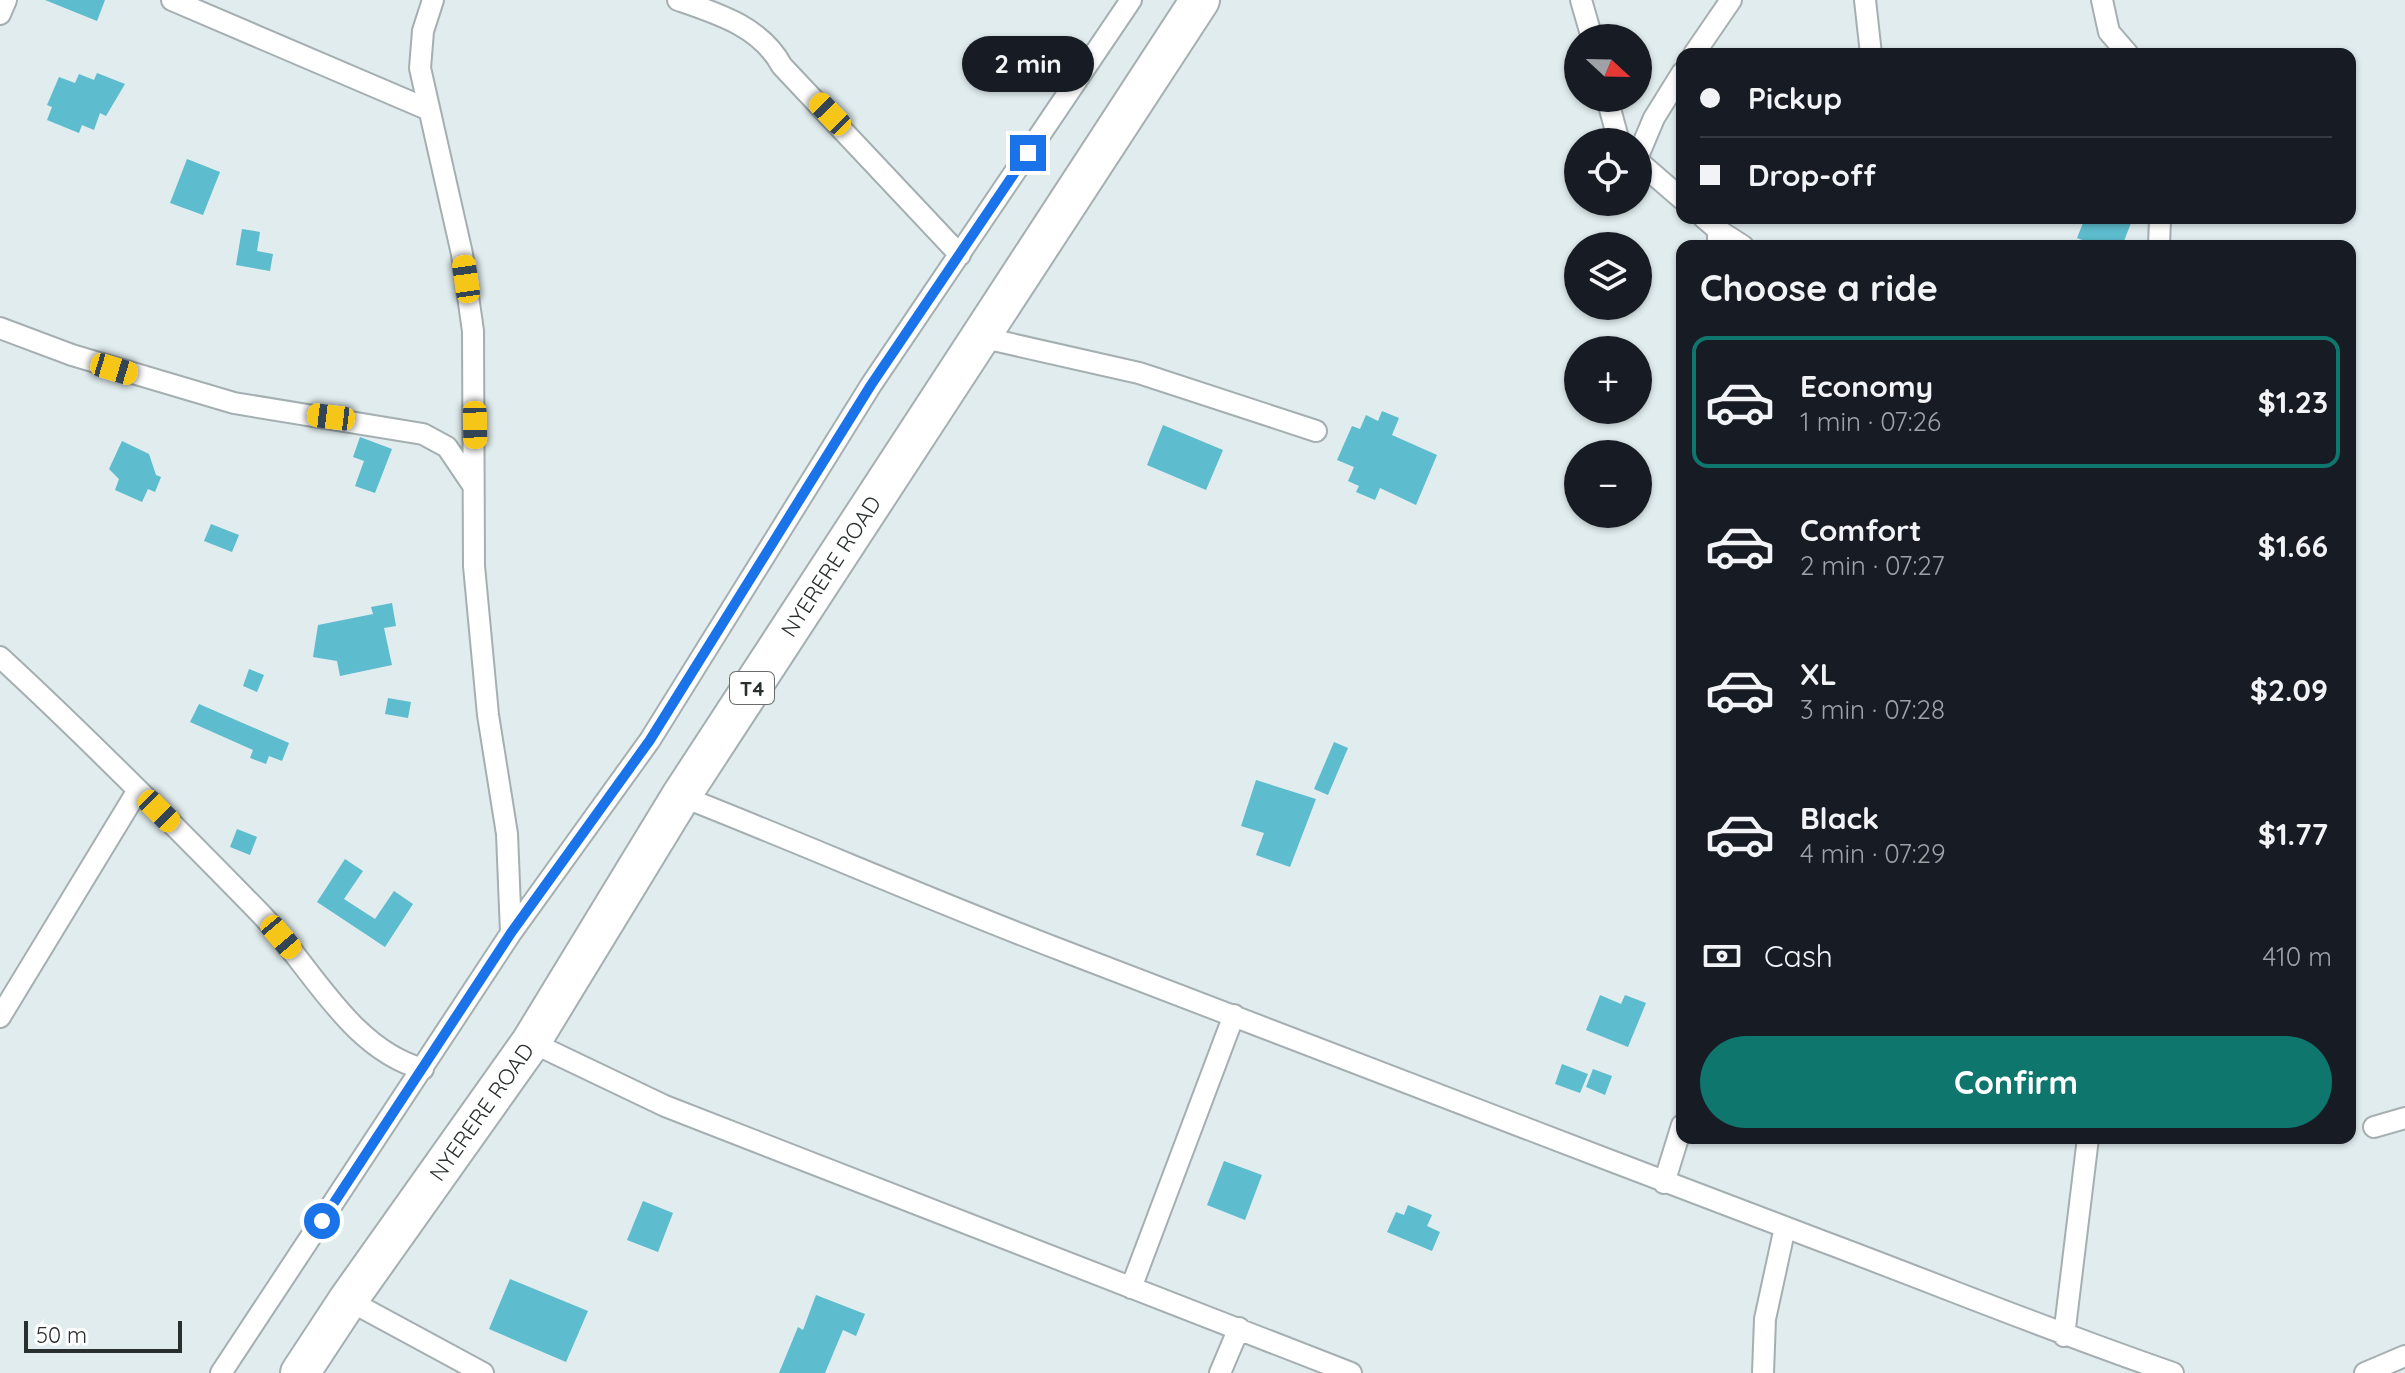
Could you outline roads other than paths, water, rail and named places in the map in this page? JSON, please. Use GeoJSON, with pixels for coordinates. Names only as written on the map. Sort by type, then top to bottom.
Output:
{"type":"FeatureCollection","features":[{"type":"Feature","properties":{"kind":"highway","name":"NYERERE ROAD"},"geometry":{"type":"LineString","coordinates":[[300,1373],[348,1300],[531,1042],[681,796],[1200,0]]}},
{"type":"Feature","properties":{"kind":"street"},"geometry":{"type":"LineString","coordinates":[[0,14],[6,0]]}},
{"type":"Feature","properties":{"kind":"street"},"geometry":{"type":"LineString","coordinates":[[172,0],[427,109]]}},
{"type":"Feature","properties":{"kind":"street"},"geometry":{"type":"LineString","coordinates":[[433,0],[423,31],[420,68],[462,254],[473,331],[476,456],[472,484],[474,566],[488,715],[507,834],[511,933]]}},
{"type":"Feature","properties":{"kind":"street"},"geometry":{"type":"LineString","coordinates":[[678,0],[759,35],[771,46],[782,66],[960,255]]}},
{"type":"Feature","properties":{"kind":"street"},"geometry":{"type":"LineString","coordinates":[[221,1373],[511,933],[650,740],[871,385],[1131,0]]}},
{"type":"Feature","properties":{"kind":"street"},"geometry":{"type":"LineString","coordinates":[[1581,0],[1588,24]]}},
{"type":"Feature","properties":{"kind":"street"},"geometry":{"type":"LineString","coordinates":[[1698,48],[1731,0]]}},
{"type":"Feature","properties":{"kind":"street"},"geometry":{"type":"LineString","coordinates":[[1865,0],[1870,48]]}},
{"type":"Feature","properties":{"kind":"street"},"geometry":{"type":"LineString","coordinates":[[2102,0],[2109,32],[2123,48]]}},
{"type":"Feature","properties":{"kind":"street"},"geometry":{"type":"LineString","coordinates":[[1650,128],[1676,83]]}},
{"type":"Feature","properties":{"kind":"street"},"geometry":{"type":"LineString","coordinates":[[1652,172],[1676,194]]}},
{"type":"Feature","properties":{"kind":"street"},"geometry":{"type":"LineString","coordinates":[[1713,231],[1731,240]]}},
{"type":"Feature","properties":{"kind":"street"},"geometry":{"type":"LineString","coordinates":[[0,328],[72,355],[234,403],[423,434],[447,447],[472,484]]}},
{"type":"Feature","properties":{"kind":"street"},"geometry":{"type":"LineString","coordinates":[[980,337],[1139,373],[1316,431]]}},
{"type":"Feature","properties":{"kind":"street"},"geometry":{"type":"LineString","coordinates":[[0,657],[263,916],[385,1055],[423,1069]]}},
{"type":"Feature","properties":{"kind":"street"},"geometry":{"type":"LineString","coordinates":[[0,1017],[138,790]]}},
{"type":"Feature","properties":{"kind":"street"},"geometry":{"type":"LineString","coordinates":[[681,796],[1057,949],[2064,1336],[2173,1373]]}},
{"type":"Feature","properties":{"kind":"street"},"geometry":{"type":"LineString","coordinates":[[1131,1288],[1234,1015]]}},
{"type":"Feature","properties":{"kind":"street"},"geometry":{"type":"LineString","coordinates":[[531,1042],[665,1106],[1351,1373]]}},
{"type":"Feature","properties":{"kind":"street"},"geometry":{"type":"LineString","coordinates":[[2374,1127],[2405,1118]]}},
{"type":"Feature","properties":{"kind":"street"},"geometry":{"type":"LineString","coordinates":[[1664,1183],[1676,1144]]}},
{"type":"Feature","properties":{"kind":"street"},"geometry":{"type":"LineString","coordinates":[[2064,1336],[2087,1144]]}},
{"type":"Feature","properties":{"kind":"street"},"geometry":{"type":"LineString","coordinates":[[1763,1373],[1765,1319],[1785,1227]]}},
{"type":"Feature","properties":{"kind":"street"},"geometry":{"type":"LineString","coordinates":[[348,1300],[483,1373]]}},
{"type":"Feature","properties":{"kind":"street"},"geometry":{"type":"LineString","coordinates":[[1220,1373],[1239,1328]]}},
{"type":"Feature","properties":{"kind":"street"},"geometry":{"type":"LineString","coordinates":[[2365,1373],[2405,1356]]}}]}
